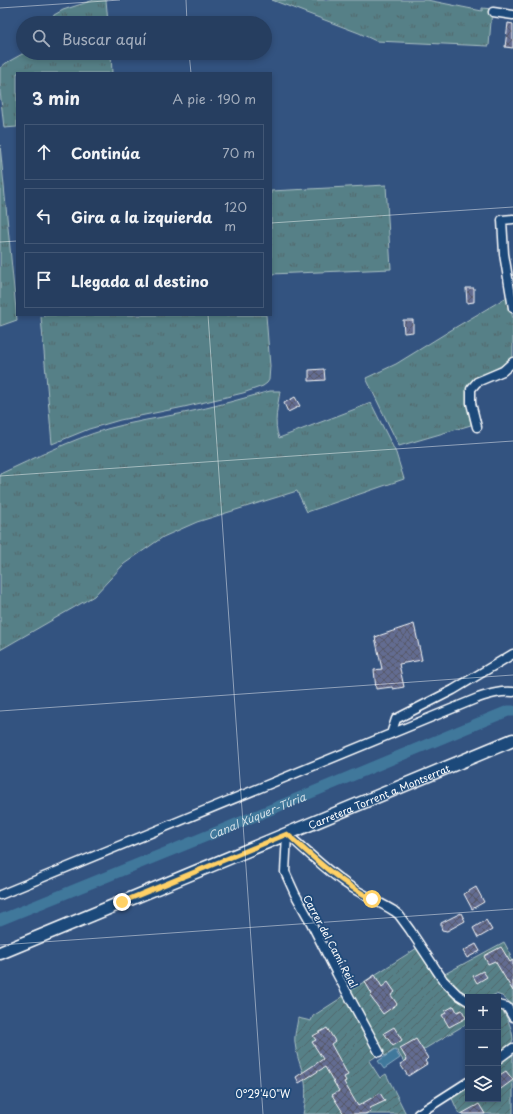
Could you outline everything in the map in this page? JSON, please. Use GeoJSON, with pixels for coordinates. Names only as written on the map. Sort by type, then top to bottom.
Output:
{"type":"FeatureCollection","features":[{"type":"Feature","properties":{"kind":"main road","name":"Carretera Torrent a Montserrat"},"geometry":{"type":"LineString","coordinates":[[0,953],[513,740]]}},
{"type":"Feature","properties":{"kind":"street"},"geometry":{"type":"LineString","coordinates":[[493,12],[513,15]]}},
{"type":"Feature","properties":{"kind":"street"},"geometry":{"type":"LineString","coordinates":[[513,219],[502,220],[504,254],[513,308]]}},
{"type":"Feature","properties":{"kind":"street"},"geometry":{"type":"LineString","coordinates":[[478,427],[471,403],[471,389],[477,382],[503,371],[513,362]]}},
{"type":"Feature","properties":{"kind":"street"},"geometry":{"type":"LineString","coordinates":[[391,734],[396,719],[453,690],[513,654]]}},
{"type":"Feature","properties":{"kind":"street"},"geometry":{"type":"LineString","coordinates":[[0,895],[478,698],[495,693],[513,692]]}},
{"type":"Feature","properties":{"kind":"street"},"geometry":{"type":"LineString","coordinates":[[287,834],[344,883],[399,915],[443,980],[457,994],[465,999]]}},
{"type":"Feature","properties":{"kind":"street","name":"Carrer del Camí Reial"},"geometry":{"type":"LineString","coordinates":[[287,834],[285,872],[295,894],[379,1052]]}},
{"type":"Feature","properties":{"kind":"street"},"geometry":{"type":"LineString","coordinates":[[501,1006],[507,1007],[513,1017]]}},
{"type":"Feature","properties":{"kind":"street"},"geometry":{"type":"LineString","coordinates":[[501,1057],[513,1048]]}},
{"type":"Feature","properties":{"kind":"street"},"geometry":{"type":"LineString","coordinates":[[418,1114],[465,1084]]}},
{"type":"Feature","properties":{"kind":"green space"},"geometry":{"type":"Polygon","coordinates":[[[94,0],[106,0],[107,16],[54,16],[63,10],[94,0]]]}},
{"type":"Feature","properties":{"kind":"green space"},"geometry":{"type":"Polygon","coordinates":[[[272,0],[427,0],[482,11],[482,8],[492,9],[489,46],[376,41],[359,33],[272,0]]]}},
{"type":"Feature","properties":{"kind":"green space"},"geometry":{"type":"Polygon","coordinates":[[[16,57],[16,60],[111,60],[112,72],[16,72],[16,127],[4,128],[0,91],[0,68],[16,57]]]}},
{"type":"Feature","properties":{"kind":"green space"},"geometry":{"type":"Polygon","coordinates":[[[0,145],[17,320],[0,326],[0,145]]]}},
{"type":"Feature","properties":{"kind":"green space"},"geometry":{"type":"Polygon","coordinates":[[[386,185],[391,269],[272,274],[272,191],[386,185]]]}},
{"type":"Feature","properties":{"kind":"green space"},"geometry":{"type":"Polygon","coordinates":[[[507,297],[513,318],[513,358],[472,382],[469,386],[468,407],[471,425],[399,446],[366,378],[396,364],[507,297]]]}},
{"type":"Feature","properties":{"kind":"green space"},"geometry":{"type":"Polygon","coordinates":[[[266,316],[270,366],[269,380],[263,386],[243,393],[120,420],[89,429],[52,444],[41,317],[266,316]]]}},
{"type":"Feature","properties":{"kind":"green space"},"geometry":{"type":"Polygon","coordinates":[[[270,391],[280,391],[276,420],[279,438],[371,403],[396,453],[404,479],[307,512],[297,491],[197,522],[163,537],[124,564],[94,596],[0,650],[0,474],[93,433],[135,422],[206,408],[270,391]]]}},
{"type":"Feature","properties":{"kind":"green space"},"geometry":{"type":"Polygon","coordinates":[[[504,942],[511,955],[509,956],[513,963],[513,1005],[501,996],[501,994],[465,994],[465,996],[441,976],[504,942]]]}},
{"type":"Feature","properties":{"kind":"green space"},"geometry":{"type":"Polygon","coordinates":[[[417,948],[436,979],[465,1005],[465,1025],[404,1062],[396,1049],[385,1056],[348,992],[417,948]]]}},
{"type":"Feature","properties":{"kind":"green space"},"geometry":{"type":"Polygon","coordinates":[[[344,996],[378,1055],[369,1061],[380,1078],[386,1074],[406,1114],[303,1114],[306,1089],[296,1051],[295,1034],[298,1018],[311,1021],[313,1016],[344,996]]]}},
{"type":"Feature","properties":{"kind":"green space"},"geometry":{"type":"Polygon","coordinates":[[[501,1009],[512,1032],[513,1040],[501,1051],[501,1009]]]}},
{"type":"Feature","properties":{"kind":"green space"},"geometry":{"type":"Polygon","coordinates":[[[513,1051],[513,1114],[459,1114],[451,1096],[465,1086],[465,1102],[501,1102],[501,1061],[513,1051]]]}},
{"type":"Feature","properties":{"kind":"water"},"geometry":{"type":"Polygon","coordinates":[[[395,1050],[400,1058],[384,1069],[378,1061],[395,1050]]]}},
{"type":"Feature","properties":{"kind":"building"},"geometry":{"type":"Polygon","coordinates":[[[508,23],[513,24],[513,48],[505,47],[508,23]]]}},
{"type":"Feature","properties":{"kind":"building"},"geometry":{"type":"Polygon","coordinates":[[[466,288],[474,288],[474,302],[467,303],[466,288]]]}},
{"type":"Feature","properties":{"kind":"building"},"geometry":{"type":"Polygon","coordinates":[[[403,320],[413,320],[413,332],[404,333],[403,320]]]}},
{"type":"Feature","properties":{"kind":"building"},"geometry":{"type":"Polygon","coordinates":[[[324,369],[325,380],[309,381],[309,370],[324,369]]]}},
{"type":"Feature","properties":{"kind":"building"},"geometry":{"type":"Polygon","coordinates":[[[295,397],[300,406],[288,412],[284,403],[295,397]]]}},
{"type":"Feature","properties":{"kind":"building"},"geometry":{"type":"Polygon","coordinates":[[[414,624],[422,660],[399,664],[404,687],[393,689],[392,687],[376,689],[374,670],[382,669],[375,637],[414,624]]]}},
{"type":"Feature","properties":{"kind":"building"},"geometry":{"type":"Polygon","coordinates":[[[476,887],[484,902],[472,909],[464,894],[476,887]]]}},
{"type":"Feature","properties":{"kind":"building"},"geometry":{"type":"Polygon","coordinates":[[[461,913],[465,921],[447,931],[442,930],[441,923],[461,913]]]}},
{"type":"Feature","properties":{"kind":"building"},"geometry":{"type":"Polygon","coordinates":[[[486,920],[492,930],[478,938],[473,928],[486,920]]]}},
{"type":"Feature","properties":{"kind":"building"},"geometry":{"type":"Polygon","coordinates":[[[476,944],[480,951],[467,958],[463,951],[476,944]]]}},
{"type":"Feature","properties":{"kind":"building"},"geometry":{"type":"Polygon","coordinates":[[[501,947],[510,962],[513,960],[513,991],[495,961],[488,964],[484,956],[501,947]]]}},
{"type":"Feature","properties":{"kind":"building"},"geometry":{"type":"Polygon","coordinates":[[[483,971],[487,977],[477,983],[473,976],[483,971]]]}},
{"type":"Feature","properties":{"kind":"building"},"geometry":{"type":"Polygon","coordinates":[[[375,975],[382,987],[388,982],[395,992],[391,995],[397,1004],[383,1014],[370,996],[372,994],[365,982],[375,975]]]}},
{"type":"Feature","properties":{"kind":"building"},"geometry":{"type":"Polygon","coordinates":[[[454,1006],[457,1012],[462,1010],[465,1019],[449,1027],[442,1015],[446,1013],[445,1011],[454,1006]]]}},
{"type":"Feature","properties":{"kind":"building"},"geometry":{"type":"Polygon","coordinates":[[[394,1027],[402,1040],[393,1046],[384,1033],[394,1027]]]}},
{"type":"Feature","properties":{"kind":"building"},"geometry":{"type":"Polygon","coordinates":[[[327,1028],[335,1041],[331,1044],[348,1075],[344,1077],[346,1081],[344,1082],[358,1106],[380,1093],[385,1101],[370,1108],[371,1111],[365,1114],[344,1114],[332,1095],[339,1091],[325,1067],[299,1083],[296,1077],[323,1059],[312,1042],[316,1040],[313,1036],[327,1028]]]}},
{"type":"Feature","properties":{"kind":"building"},"geometry":{"type":"Polygon","coordinates":[[[416,1039],[428,1058],[425,1061],[427,1064],[408,1076],[400,1064],[407,1060],[400,1048],[416,1039]]]}},
{"type":"Feature","properties":{"kind":"building"},"geometry":{"type":"Polygon","coordinates":[[[506,1071],[513,1080],[501,1089],[501,1074],[506,1071]]]}},
{"type":"Feature","properties":{"kind":"building"},"geometry":{"type":"Polygon","coordinates":[[[479,1104],[485,1114],[461,1114],[479,1104]]]}},
{"type":"Feature","properties":{"kind":"waterway","name":"Canal Xúquer-Túria"},"geometry":{"type":"LineString","coordinates":[[0,920],[508,711],[513,711]]}},
{"type":"Feature","properties":{"kind":"route"},"geometry":{"type":"LineString","coordinates":[[122,902],[287,834],[344,883],[372,899]]}}]}
